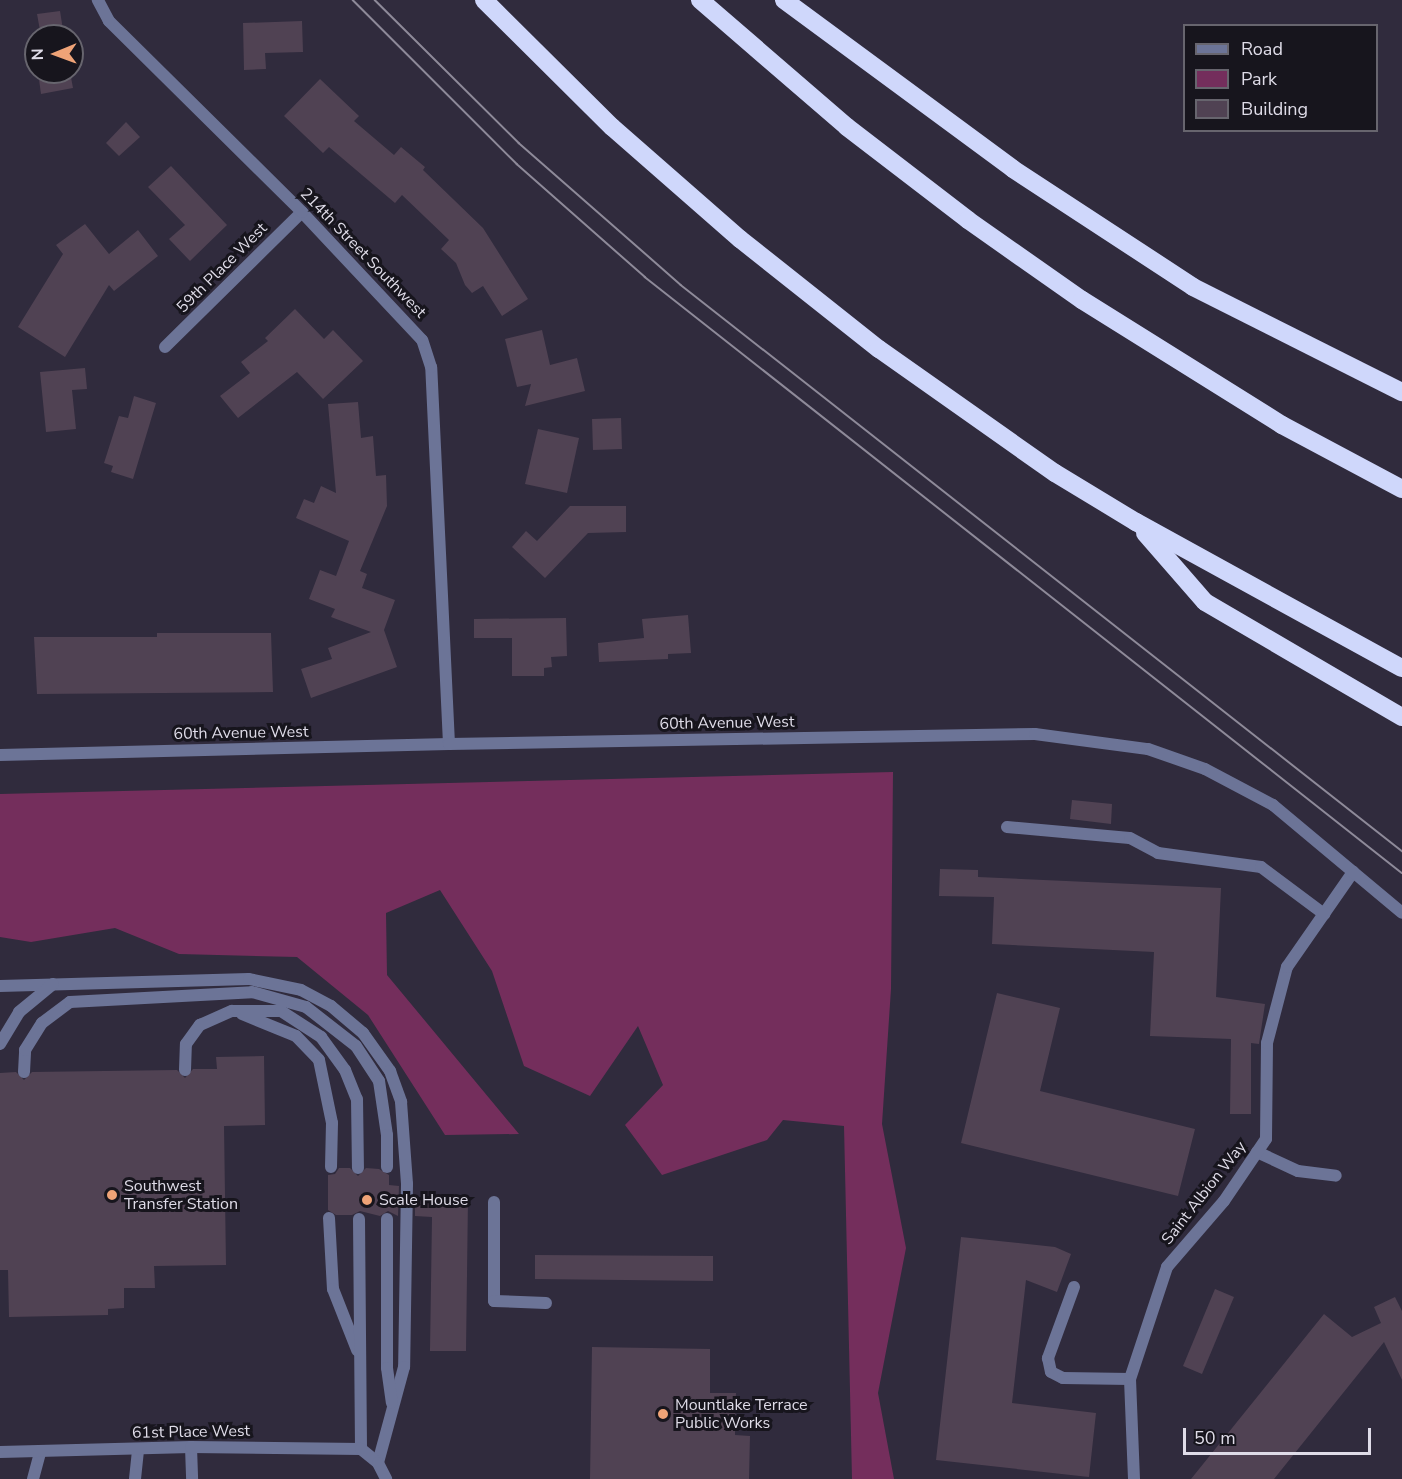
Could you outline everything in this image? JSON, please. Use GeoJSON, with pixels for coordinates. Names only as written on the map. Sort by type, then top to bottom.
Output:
{"type":"FeatureCollection","features":[{"type":"Feature","properties":{"kind":"highway"},"geometry":{"type":"LineString","coordinates":[[484,0],[612,127],[740,239],[879,349],[1055,472],[1136,522],[1402,668]]}},
{"type":"Feature","properties":{"kind":"highway"},"geometry":{"type":"LineString","coordinates":[[700,0],[847,127],[1082,300],[1282,425],[1402,489]]}},
{"type":"Feature","properties":{"kind":"highway"},"geometry":{"type":"LineString","coordinates":[[784,0],[1013,169],[1193,287],[1402,392]]}},
{"type":"Feature","properties":{"kind":"highway"},"geometry":{"type":"LineString","coordinates":[[1136,522],[1205,603],[1402,717]]}},
{"type":"Feature","properties":{"kind":"street","name":"214th Street Southwest"},"geometry":{"type":"LineString","coordinates":[[98,0],[109,21],[302,212],[412,327],[431,367],[449,744]]}},
{"type":"Feature","properties":{"kind":"street","name":"59th Place West"},"geometry":{"type":"LineString","coordinates":[[165,347],[302,212]]}},
{"type":"Feature","properties":{"kind":"street","name":"60th Avenue West"},"geometry":{"type":"LineString","coordinates":[[0,755],[449,744],[1035,734],[1094,740],[1148,749],[1205,769],[1273,805],[1402,913]]}},
{"type":"Feature","properties":{"kind":"street"},"geometry":{"type":"LineString","coordinates":[[1007,827],[1130,838],[1158,853],[1261,867],[1324,914]]}},
{"type":"Feature","properties":{"kind":"street","name":"Saint Albion Way"},"geometry":{"type":"LineString","coordinates":[[1134,1479],[1130,1379],[1167,1267],[1224,1201],[1266,1139],[1267,1042],[1287,967],[1353,872]]}},
{"type":"Feature","properties":{"kind":"street"},"geometry":{"type":"LineString","coordinates":[[0,986],[249,979],[301,990],[331,1006],[363,1033],[390,1071],[401,1102],[406,1139],[404,1367],[378,1463]]}},
{"type":"Feature","properties":{"kind":"street"},"geometry":{"type":"LineString","coordinates":[[0,1044],[19,1012],[53,984]]}},
{"type":"Feature","properties":{"kind":"street"},"geometry":{"type":"LineString","coordinates":[[24,1072],[25,1050],[36,1032],[70,1002],[252,992],[306,1007],[356,1046],[379,1081],[387,1135],[387,1167]]}},
{"type":"Feature","properties":{"kind":"street"},"geometry":{"type":"LineString","coordinates":[[185,1070],[186,1044],[200,1025],[232,1011],[281,1011],[321,1037],[345,1070],[357,1099],[358,1167]]}},
{"type":"Feature","properties":{"kind":"street"},"geometry":{"type":"LineString","coordinates":[[232,1011],[296,1036],[319,1060],[332,1123],[331,1167]]}},
{"type":"Feature","properties":{"kind":"street"},"geometry":{"type":"LineString","coordinates":[[1266,1139],[1276,1161]]}},
{"type":"Feature","properties":{"kind":"street"},"geometry":{"type":"LineString","coordinates":[[1257,1152],[1298,1171],[1336,1176]]}},
{"type":"Feature","properties":{"kind":"street"},"geometry":{"type":"LineString","coordinates":[[494,1202],[494,1301],[546,1303]]}},
{"type":"Feature","properties":{"kind":"street"},"geometry":{"type":"LineString","coordinates":[[329,1218],[333,1289],[359,1355]]}},
{"type":"Feature","properties":{"kind":"street"},"geometry":{"type":"LineString","coordinates":[[359,1219],[361,1449],[378,1463],[387,1479]]}},
{"type":"Feature","properties":{"kind":"street"},"geometry":{"type":"LineString","coordinates":[[387,1219],[387,1368],[393,1410]]}},
{"type":"Feature","properties":{"kind":"street"},"geometry":{"type":"LineString","coordinates":[[1074,1287],[1048,1358],[1051,1372],[1064,1378],[1130,1379]]}},
{"type":"Feature","properties":{"kind":"street"},"geometry":{"type":"LineString","coordinates":[[191,1447],[192,1479]]}},
{"type":"Feature","properties":{"kind":"street","name":"61st Place West"},"geometry":{"type":"LineString","coordinates":[[0,1452],[40,1453],[191,1447],[361,1449]]}},
{"type":"Feature","properties":{"kind":"street"},"geometry":{"type":"LineString","coordinates":[[135,1479],[138,1449]]}},
{"type":"Feature","properties":{"kind":"street"},"geometry":{"type":"LineString","coordinates":[[33,1479],[40,1453]]}},
{"type":"Feature","properties":{"kind":"green space"},"geometry":{"type":"Polygon","coordinates":[[[893,772],[891,989],[882,1124],[906,1248],[878,1393],[894,1479],[852,1479],[844,1126],[783,1120],[767,1140],[662,1175],[625,1125],[663,1085],[638,1026],[590,1096],[524,1066],[492,971],[440,890],[386,913],[387,975],[519,1134],[445,1135],[368,1015],[297,957],[179,954],[115,928],[31,942],[0,937],[0,794],[893,772]]]}},
{"type":"Feature","properties":{"kind":"building"},"geometry":{"type":"Polygon","coordinates":[[[60,11],[62,24],[39,24],[37,14],[60,11]]]}},
{"type":"Feature","properties":{"kind":"building"},"geometry":{"type":"Polygon","coordinates":[[[302,21],[303,52],[265,53],[266,69],[244,70],[243,23],[302,21]]]}},
{"type":"Feature","properties":{"kind":"building"},"geometry":{"type":"Polygon","coordinates":[[[320,79],[359,116],[354,121],[394,155],[401,147],[425,167],[423,170],[483,228],[528,299],[502,316],[483,286],[472,293],[465,285],[456,263],[441,249],[449,240],[402,195],[395,203],[329,147],[323,153],[284,116],[320,79]]]}},
{"type":"Feature","properties":{"kind":"building"},"geometry":{"type":"Polygon","coordinates":[[[40,84],[72,84],[73,88],[41,94],[40,84]]]}},
{"type":"Feature","properties":{"kind":"building"},"geometry":{"type":"Polygon","coordinates":[[[126,122],[140,137],[119,156],[106,143],[126,122]]]}},
{"type":"Feature","properties":{"kind":"building"},"geometry":{"type":"Polygon","coordinates":[[[171,166],[227,225],[190,261],[169,239],[185,225],[148,187],[171,166]]]}},
{"type":"Feature","properties":{"kind":"building"},"geometry":{"type":"Polygon","coordinates":[[[85,224],[109,254],[138,230],[158,256],[114,291],[109,285],[65,357],[18,327],[63,254],[56,245],[85,224]]]}},
{"type":"Feature","properties":{"kind":"building"},"geometry":{"type":"Polygon","coordinates":[[[295,309],[324,339],[333,330],[363,361],[323,399],[297,372],[238,418],[220,396],[250,373],[241,362],[268,341],[265,338],[295,309]]]}},
{"type":"Feature","properties":{"kind":"building"},"geometry":{"type":"Polygon","coordinates":[[[542,330],[550,365],[577,358],[585,391],[525,406],[531,384],[517,387],[505,339],[542,330]]]}},
{"type":"Feature","properties":{"kind":"building"},"geometry":{"type":"Polygon","coordinates":[[[85,368],[87,389],[72,390],[76,429],[46,432],[40,372],[85,368]]]}},
{"type":"Feature","properties":{"kind":"building"},"geometry":{"type":"Polygon","coordinates":[[[134,396],[156,403],[133,479],[111,472],[113,466],[104,463],[119,416],[128,418],[134,396]]]}},
{"type":"Feature","properties":{"kind":"building"},"geometry":{"type":"Polygon","coordinates":[[[358,402],[361,438],[373,436],[376,476],[386,475],[387,506],[360,571],[367,574],[362,588],[395,600],[384,630],[397,667],[311,698],[301,669],[332,659],[328,648],[371,632],[331,617],[335,609],[309,599],[320,570],[336,576],[349,541],[296,518],[304,499],[314,503],[321,486],[336,493],[328,404],[358,402]]]}},
{"type":"Feature","properties":{"kind":"building"},"geometry":{"type":"Polygon","coordinates":[[[621,418],[622,449],[593,450],[592,419],[621,418]]]}},
{"type":"Feature","properties":{"kind":"building"},"geometry":{"type":"Polygon","coordinates":[[[538,429],[579,438],[567,493],[525,484],[538,429]]]}},
{"type":"Feature","properties":{"kind":"building"},"geometry":{"type":"Polygon","coordinates":[[[570,506],[626,506],[626,532],[588,533],[545,578],[512,547],[526,531],[537,541],[570,506]]]}},
{"type":"Feature","properties":{"kind":"building"},"geometry":{"type":"Polygon","coordinates":[[[688,615],[691,653],[668,654],[668,659],[599,662],[598,643],[644,638],[642,619],[688,615]]]}},
{"type":"Feature","properties":{"kind":"building"},"geometry":{"type":"Polygon","coordinates":[[[566,618],[567,656],[551,657],[552,667],[544,668],[544,676],[512,676],[512,638],[474,638],[474,619],[566,618]]]}},
{"type":"Feature","properties":{"kind":"building"},"geometry":{"type":"Polygon","coordinates":[[[157,633],[271,633],[273,692],[37,694],[34,637],[157,637],[157,633]]]}},
{"type":"Feature","properties":{"kind":"building"},"geometry":{"type":"Polygon","coordinates":[[[1072,800],[1112,804],[1111,824],[1070,819],[1072,800]]]}},
{"type":"Feature","properties":{"kind":"building"},"geometry":{"type":"Polygon","coordinates":[[[940,869],[978,870],[978,877],[1221,888],[1216,997],[1265,1004],[1259,1044],[1251,1043],[1251,1114],[1230,1114],[1231,1039],[1150,1036],[1154,952],[992,944],[994,897],[939,896],[940,869]]]}},
{"type":"Feature","properties":{"kind":"building"},"geometry":{"type":"Polygon","coordinates":[[[997,993],[1060,1008],[1040,1091],[1195,1129],[1178,1196],[961,1143],[997,993]]]}},
{"type":"Feature","properties":{"kind":"building","name":"Southwest Transfer Station"},"geometry":{"type":"Polygon","coordinates":[[[264,1056],[265,1125],[224,1126],[226,1265],[154,1266],[155,1288],[124,1288],[124,1308],[108,1309],[108,1315],[9,1317],[8,1270],[0,1270],[0,1073],[16,1072],[24,1080],[32,1072],[177,1070],[185,1078],[193,1069],[217,1069],[216,1057],[264,1056]]]}},
{"type":"Feature","properties":{"kind":"building","name":"Scale House"},"geometry":{"type":"Polygon","coordinates":[[[339,1168],[350,1168],[358,1176],[366,1168],[379,1169],[389,1175],[389,1185],[399,1186],[398,1216],[388,1211],[380,1216],[360,1211],[352,1215],[336,1215],[328,1210],[328,1175],[335,1174],[339,1168]]]}},
{"type":"Feature","properties":{"kind":"building"},"geometry":{"type":"Polygon","coordinates":[[[415,1197],[468,1198],[466,1351],[430,1351],[432,1217],[415,1216],[415,1197]]]}},
{"type":"Feature","properties":{"kind":"building"},"geometry":{"type":"Polygon","coordinates":[[[961,1237],[1055,1247],[1071,1254],[1057,1292],[1026,1280],[1012,1403],[1096,1413],[1089,1477],[936,1460],[961,1237]]]}},
{"type":"Feature","properties":{"kind":"building"},"geometry":{"type":"Polygon","coordinates":[[[535,1255],[713,1256],[713,1281],[535,1279],[535,1255]]]}},
{"type":"Feature","properties":{"kind":"building"},"geometry":{"type":"Polygon","coordinates":[[[1215,1289],[1234,1297],[1202,1374],[1183,1366],[1215,1289]]]}},
{"type":"Feature","properties":{"kind":"building"},"geometry":{"type":"Polygon","coordinates":[[[1395,1297],[1402,1311],[1402,1380],[1384,1342],[1274,1479],[1191,1479],[1324,1314],[1352,1337],[1381,1323],[1374,1307],[1395,1297]]]}},
{"type":"Feature","properties":{"kind":"building","name":"Mountlake Terrace Public Works"},"geometry":{"type":"Polygon","coordinates":[[[592,1347],[710,1349],[710,1393],[736,1393],[735,1435],[750,1436],[749,1479],[590,1479],[592,1347]]]}},
{"type":"Feature","properties":{"kind":"tram line"},"geometry":{"type":"LineString","coordinates":[[353,0],[517,164],[645,277],[1402,873]]}},
{"type":"Feature","properties":{"kind":"tram line"},"geometry":{"type":"LineString","coordinates":[[375,0],[519,143],[681,285],[1402,851]]}},
{"type":"Feature","properties":{"kind":"place","name":"Southwest Transfer Station"},"geometry":{"type":"Point","coordinates":[112,1195]}},
{"type":"Feature","properties":{"kind":"place","name":"Scale House"},"geometry":{"type":"Point","coordinates":[367,1200]}},
{"type":"Feature","properties":{"kind":"place","name":"Mountlake Terrace Public Works"},"geometry":{"type":"Point","coordinates":[663,1414]}}]}
